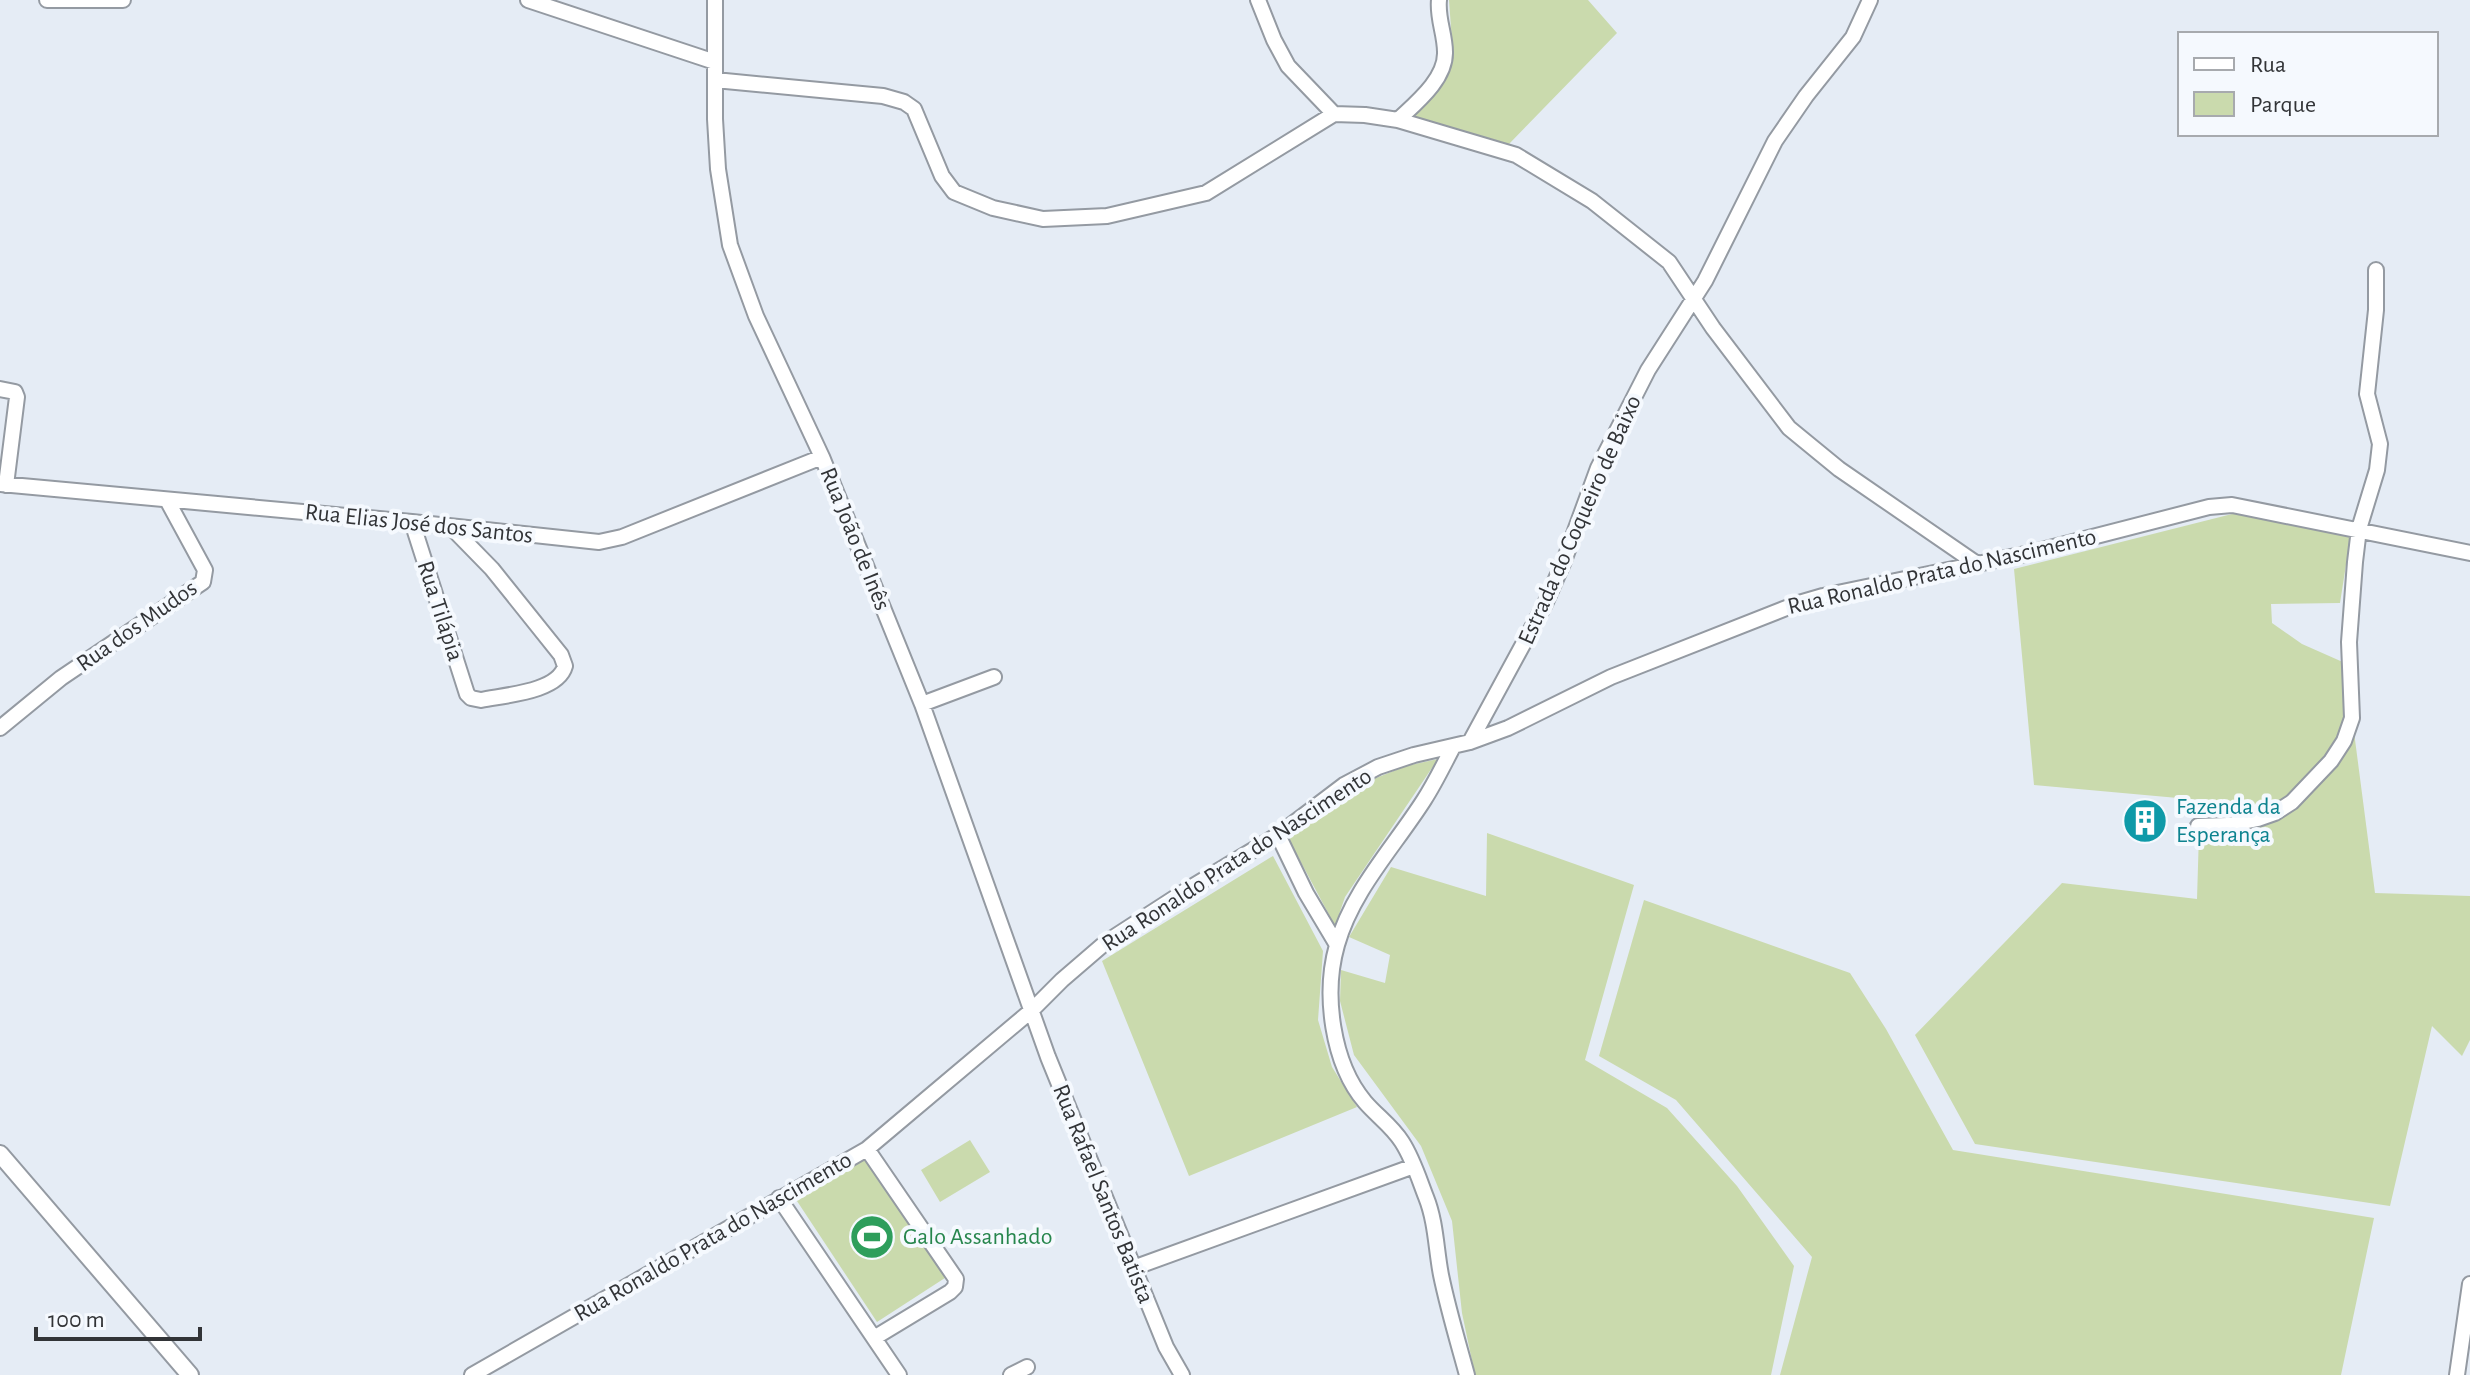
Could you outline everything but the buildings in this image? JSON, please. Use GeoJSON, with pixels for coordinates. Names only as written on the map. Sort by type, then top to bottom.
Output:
{"type":"FeatureCollection","features":[{"type":"Feature","properties":{"kind":"main road"},"geometry":{"type":"LineString","coordinates":[[0,1154],[190,1375]]}},
{"type":"Feature","properties":{"kind":"street"},"geometry":{"type":"LineString","coordinates":[[47,0],[123,0]]}},
{"type":"Feature","properties":{"kind":"street"},"geometry":{"type":"LineString","coordinates":[[528,0],[715,62]]}},
{"type":"Feature","properties":{"kind":"street","name":"Rua João de Inês"},"geometry":{"type":"LineString","coordinates":[[715,0],[718,169],[730,245],[756,316],[822,457],[922,704],[1032,1010]]}},
{"type":"Feature","properties":{"kind":"street"},"geometry":{"type":"LineString","coordinates":[[1258,0],[1288,66],[1334,114]]}},
{"type":"Feature","properties":{"kind":"street"},"geometry":{"type":"LineString","coordinates":[[1398,120],[1420,99],[1443,66],[1445,52],[1439,0]]}},
{"type":"Feature","properties":{"kind":"street","name":"Estrada do Coqueiro de Baixo"},"geometry":{"type":"LineString","coordinates":[[1470,742],[1545,604],[1609,443],[1648,370],[1719,255],[1775,141],[1853,37],[1870,0]]}},
{"type":"Feature","properties":{"kind":"street"},"geometry":{"type":"LineString","coordinates":[[715,80],[883,96],[904,102],[918,116],[942,176],[954,192],[993,208],[1043,219],[1107,216],[1206,193],[1334,114],[1398,120],[1505,150],[1571,186],[1669,262],[1789,428],[1839,469],[1977,564]]}},
{"type":"Feature","properties":{"kind":"street"},"geometry":{"type":"LineString","coordinates":[[2198,826],[2243,823],[2275,813],[2310,785],[2344,741],[2354,708],[2349,642],[2359,529],[2377,470],[2380,444],[2367,394],[2376,310],[2376,270]]}},
{"type":"Feature","properties":{"kind":"street"},"geometry":{"type":"LineString","coordinates":[[0,389],[15,392],[17,397],[3,485]]}},
{"type":"Feature","properties":{"kind":"street","name":"Rua Elias José dos Santos"},"geometry":{"type":"LineString","coordinates":[[3,485],[599,542],[611,541],[822,457]]}},
{"type":"Feature","properties":{"kind":"street","name":"Rua dos Mudos"},"geometry":{"type":"LineString","coordinates":[[0,728],[61,678],[203,582],[205,570],[167,500]]}},
{"type":"Feature","properties":{"kind":"street","name":"Rua Ronaldo Prata do Nascimento"},"geometry":{"type":"LineString","coordinates":[[472,1375],[867,1149],[1032,1010],[1105,943],[1278,835],[1344,785],[1378,767],[1470,742],[1508,728],[1611,677],[1799,603],[2220,506],[2232,505],[2470,553]]}},
{"type":"Feature","properties":{"kind":"street","name":"Rua Tilápia"},"geometry":{"type":"LineString","coordinates":[[412,522],[467,694],[481,700],[557,681],[563,674],[565,661],[561,655],[492,569],[450,526]]}},
{"type":"Feature","properties":{"kind":"street"},"geometry":{"type":"LineString","coordinates":[[922,704],[994,677]]}},
{"type":"Feature","properties":{"kind":"street"},"geometry":{"type":"LineString","coordinates":[[1453,747],[1425,799],[1364,889],[1337,945],[1331,1006],[1350,1079],[1365,1102],[1402,1141],[1414,1166],[1431,1213],[1444,1286],[1467,1375]]}},
{"type":"Feature","properties":{"kind":"street"},"geometry":{"type":"LineString","coordinates":[[1278,835],[1306,893],[1337,945]]}},
{"type":"Feature","properties":{"kind":"street","name":"Rua Rafael Santos Batista"},"geometry":{"type":"LineString","coordinates":[[1032,1010],[1072,1119],[1133,1268],[1166,1347],[1182,1375]]}},
{"type":"Feature","properties":{"kind":"street"},"geometry":{"type":"LineString","coordinates":[[867,1149],[956,1279],[950,1292],[874,1338]]}},
{"type":"Feature","properties":{"kind":"street"},"geometry":{"type":"LineString","coordinates":[[1133,1268],[1414,1166]]}},
{"type":"Feature","properties":{"kind":"street"},"geometry":{"type":"LineString","coordinates":[[779,1198],[899,1375]]}},
{"type":"Feature","properties":{"kind":"street"},"geometry":{"type":"LineString","coordinates":[[2457,1375],[2470,1284]]}},
{"type":"Feature","properties":{"kind":"street"},"geometry":{"type":"LineString","coordinates":[[1011,1375],[1027,1367]]}},
{"type":"Feature","properties":{"kind":"green space"},"geometry":{"type":"Polygon","coordinates":[[[1449,0],[1588,0],[1617,33],[1509,144],[1413,116],[1447,77],[1453,56],[1449,0]]]}},
{"type":"Feature","properties":{"kind":"green space"},"geometry":{"type":"Polygon","coordinates":[[[2236,513],[2351,533],[2340,603],[2271,604],[2272,623],[2302,644],[2345,663],[2375,893],[2470,896],[2470,1040],[2462,1056],[2432,1026],[2390,1206],[1975,1144],[1915,1035],[2062,883],[2197,899],[2200,800],[2034,785],[2014,569],[2236,513]]]}},
{"type":"Feature","properties":{"kind":"green space"},"geometry":{"type":"Polygon","coordinates":[[[1438,759],[1345,897],[1335,926],[1288,838],[1361,784],[1406,766],[1438,759]]]}},
{"type":"Feature","properties":{"kind":"green space"},"geometry":{"type":"Polygon","coordinates":[[[1487,833],[1634,885],[1585,1060],[1667,1108],[1737,1186],[1794,1266],[1771,1375],[1475,1375],[1462,1313],[1452,1221],[1421,1146],[1354,1055],[1340,1001],[1341,970],[1385,983],[1390,955],[1349,937],[1391,867],[1486,896],[1487,833]]]}},
{"type":"Feature","properties":{"kind":"green space"},"geometry":{"type":"Polygon","coordinates":[[[1273,856],[1323,951],[1318,1020],[1332,1067],[1357,1107],[1189,1176],[1102,961],[1273,856]]]}},
{"type":"Feature","properties":{"kind":"green space"},"geometry":{"type":"Polygon","coordinates":[[[1644,900],[1850,973],[1886,1029],[1953,1150],[2374,1218],[2341,1375],[1780,1375],[1812,1257],[1676,1100],[1599,1056],[1644,900]]]}},
{"type":"Feature","properties":{"kind":"green space"},"geometry":{"type":"Polygon","coordinates":[[[970,1140],[990,1172],[940,1202],[921,1170],[970,1140]]]}},
{"type":"Feature","properties":{"kind":"green space","name":"Galo Assanhado"},"geometry":{"type":"Polygon","coordinates":[[[866,1152],[948,1276],[877,1322],[795,1198],[866,1152]]]}},
{"type":"Feature","properties":{"kind":"place","name":"Fazenda da Esperança"},"geometry":{"type":"Point","coordinates":[2145,821]}},
{"type":"Feature","properties":{"kind":"place","name":"Galo Assanhado"},"geometry":{"type":"Point","coordinates":[872,1237]}}]}
